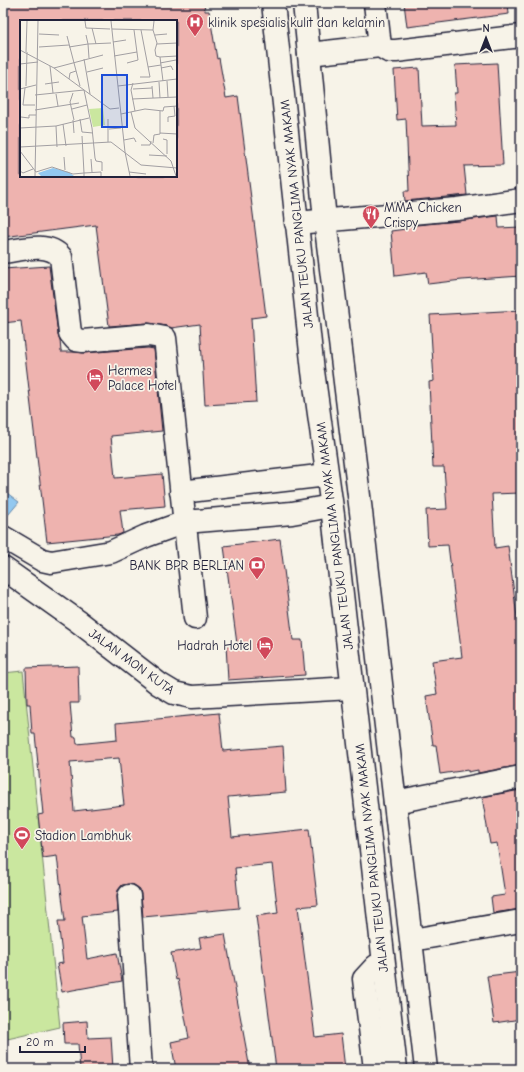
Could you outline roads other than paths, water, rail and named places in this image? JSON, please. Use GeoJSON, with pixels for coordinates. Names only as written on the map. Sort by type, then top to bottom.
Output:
{"type":"FeatureCollection","features":[{"type":"Feature","properties":{"kind":"main road","name":"JALAN TEUKU PANGLIMA NYAK MAKAM"},"geometry":{"type":"LineString","coordinates":[[273,3],[313,371],[332,510],[390,1028],[396,1069]]}},
{"type":"Feature","properties":{"kind":"main road"},"geometry":{"type":"LineString","coordinates":[[304,3],[325,220],[412,940],[426,1069]]}},
{"type":"Feature","properties":{"kind":"main road"},"geometry":{"type":"LineString","coordinates":[[375,3],[380,46]]}},
{"type":"Feature","properties":{"kind":"main road"},"geometry":{"type":"LineString","coordinates":[[309,54],[380,46],[388,51],[396,51],[521,36]]}},
{"type":"Feature","properties":{"kind":"main road"},"geometry":{"type":"LineString","coordinates":[[296,223],[457,209],[521,200]]}},
{"type":"Feature","properties":{"kind":"main road"},"geometry":{"type":"LineString","coordinates":[[3,252],[42,247],[50,248],[57,252],[61,257],[70,333],[76,340],[83,341],[149,336],[165,338],[195,618]]}},
{"type":"Feature","properties":{"kind":"main road"},"geometry":{"type":"LineString","coordinates":[[181,492],[327,475]]}},
{"type":"Feature","properties":{"kind":"main road"},"geometry":{"type":"LineString","coordinates":[[3,536],[42,560],[51,562],[111,552],[146,536],[185,522],[332,510],[361,512]]}},
{"type":"Feature","properties":{"kind":"main road","name":"JALAN MON KUTA"},"geometry":{"type":"LineString","coordinates":[[3,568],[79,622],[174,693],[192,697],[352,688]]}},
{"type":"Feature","properties":{"kind":"main road"},"geometry":{"type":"LineString","coordinates":[[395,802],[521,777]]}},
{"type":"Feature","properties":{"kind":"main road"},"geometry":{"type":"LineString","coordinates":[[129,896],[140,1069]]}},
{"type":"Feature","properties":{"kind":"main road"},"geometry":{"type":"LineString","coordinates":[[412,940],[521,921]]}},
{"type":"Feature","properties":{"kind":"main road"},"geometry":{"type":"LineString","coordinates":[[375,1069],[364,979],[376,966],[383,965]]}},
{"type":"Feature","properties":{"kind":"main road"},"geometry":{"type":"LineString","coordinates":[[390,1028],[421,1025]]}},
{"type":"Feature","properties":{"kind":"water"},"geometry":{"type":"Polygon","coordinates":[[[3,490],[19,502],[3,521],[3,490]]]}},
{"type":"Feature","properties":{"kind":"place","name":"klinik spesialis kulit dan kelamin"},"geometry":{"type":"Point","coordinates":[195,37]}},
{"type":"Feature","properties":{"kind":"place","name":"MMA Chicken Crispy"},"geometry":{"type":"Point","coordinates":[371,229]}},
{"type":"Feature","properties":{"kind":"place","name":"Hermes Palace Hotel"},"geometry":{"type":"Point","coordinates":[95,392]}},
{"type":"Feature","properties":{"kind":"place","name":"BANK BPR BERLIAN"},"geometry":{"type":"Point","coordinates":[257,580]}},
{"type":"Feature","properties":{"kind":"place","name":"Hadrah Hotel"},"geometry":{"type":"Point","coordinates":[265,660]}},
{"type":"Feature","properties":{"kind":"place","name":"Stadion Lambhuk"},"geometry":{"type":"Point","coordinates":[22,850]}}]}
